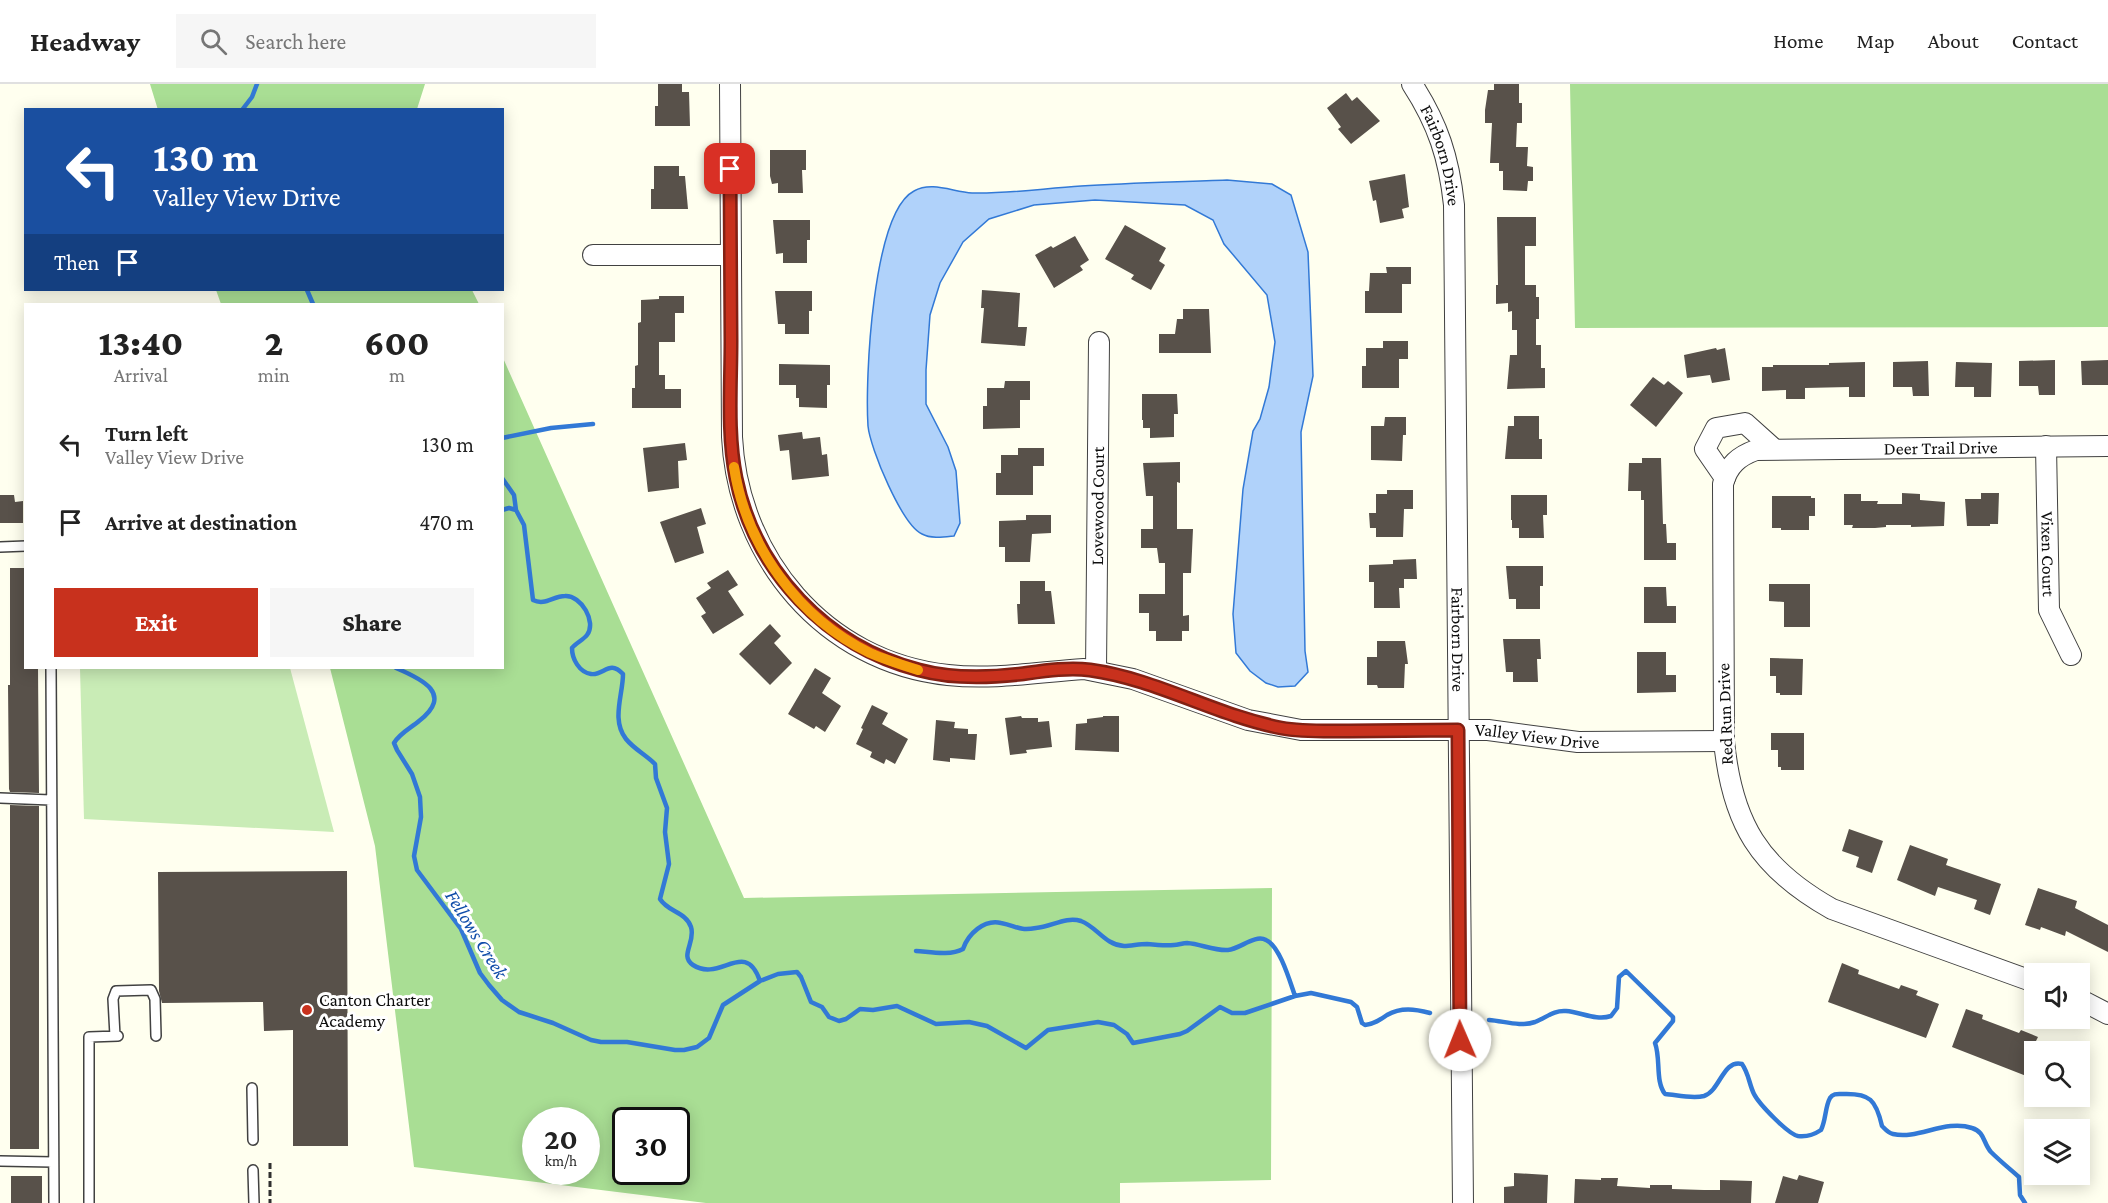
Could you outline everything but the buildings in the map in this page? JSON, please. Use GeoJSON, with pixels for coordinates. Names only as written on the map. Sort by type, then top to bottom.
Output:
{"type":"FeatureCollection","features":[{"type":"Feature","properties":{"kind":"street","name":"Valley View Drive"},"geometry":{"type":"LineString","coordinates":[[730,84],[732,437],[736,478],[745,511],[757,541],[774,570],[794,595],[834,632],[868,652],[919,670],[946,675],[979,677],[1084,669],[1133,679],[1248,720],[1281,728],[1318,731],[1488,730],[1578,742],[1724,741]]}},
{"type":"Feature","properties":{"kind":"street","name":"Fairborn Drive"},"geometry":{"type":"LineString","coordinates":[[1412,84],[1439,135],[1450,172],[1454,206],[1463,1203]]}},
{"type":"Feature","properties":{"kind":"street"},"geometry":{"type":"LineString","coordinates":[[592,255],[731,255]]}},
{"type":"Feature","properties":{"kind":"street","name":"Lovewood Court"},"geometry":{"type":"LineString","coordinates":[[1096,671],[1099,342]]}},
{"type":"Feature","properties":{"kind":"street"},"geometry":{"type":"LineString","coordinates":[[1728,472],[1705,449],[1716,428],[1746,423],[1774,449]]}},
{"type":"Feature","properties":{"kind":"street","name":"Vixen Court"},"geometry":{"type":"LineString","coordinates":[[2046,446],[2049,610],[2071,656]]}},
{"type":"Feature","properties":{"kind":"street","name":"Deer Trail Drive"},"geometry":{"type":"LineString","coordinates":[[1728,472],[1744,454],[1756,450],[2108,446]]}},
{"type":"Feature","properties":{"kind":"street","name":"Red Run Drive"},"geometry":{"type":"LineString","coordinates":[[1728,472],[1723,510],[1724,741],[1727,772],[1740,818],[1751,838],[1766,859],[1786,879],[1805,894],[1832,909],[2024,978]]}},
{"type":"Feature","properties":{"kind":"street"},"geometry":{"type":"LineString","coordinates":[[2090,1005],[2108,1014]]}},
{"type":"Feature","properties":{"kind":"lane"},"geometry":{"type":"LineString","coordinates":[[0,547],[24,546]]}},
{"type":"Feature","properties":{"kind":"lane"},"geometry":{"type":"LineString","coordinates":[[51,669],[54,1203]]}},
{"type":"Feature","properties":{"kind":"lane"},"geometry":{"type":"LineString","coordinates":[[0,798],[51,800]]}},
{"type":"Feature","properties":{"kind":"lane"},"geometry":{"type":"LineString","coordinates":[[89,1203],[89,1037],[116,1036],[113,999],[116,991],[151,990],[155,999],[156,1036]]}},
{"type":"Feature","properties":{"kind":"lane"},"geometry":{"type":"LineString","coordinates":[[252,1088],[253,1140]]}},
{"type":"Feature","properties":{"kind":"lane"},"geometry":{"type":"LineString","coordinates":[[0,1161],[53,1162]]}},
{"type":"Feature","properties":{"kind":"lane"},"geometry":{"type":"LineString","coordinates":[[253,1170],[254,1203]]}},
{"type":"Feature","properties":{"kind":"path"},"geometry":{"type":"LineString","coordinates":[[270,1163],[270,1203]]}},
{"type":"Feature","properties":{"kind":"green space"},"geometry":{"type":"Polygon","coordinates":[[[150,84],[425,84],[417,108],[157,108],[150,84]]]}},
{"type":"Feature","properties":{"kind":"green space"},"geometry":{"type":"Polygon","coordinates":[[[1570,84],[2108,84],[2108,327],[1575,328],[1570,84]]]}},
{"type":"Feature","properties":{"kind":"green space"},"geometry":{"type":"Polygon","coordinates":[[[216,291],[472,291],[478,303],[221,303],[216,291]]]}},
{"type":"Feature","properties":{"kind":"green space"},"geometry":{"type":"Polygon","coordinates":[[[504,360],[744,898],[1272,888],[1271,1180],[1120,1183],[1120,1203],[706,1203],[560,1185],[600,1185],[600,1107],[522,1107],[522,1180],[414,1167],[375,846],[330,669],[504,669],[504,360]]]}},
{"type":"Feature","properties":{"kind":"green space"},"geometry":{"type":"Polygon","coordinates":[[[80,669],[290,669],[334,832],[84,819],[80,669]]]}},
{"type":"Feature","properties":{"kind":"water"},"geometry":{"type":"Polygon","coordinates":[[[1227,180],[1272,184],[1291,195],[1308,252],[1313,376],[1301,432],[1305,651],[1308,672],[1295,686],[1278,687],[1266,683],[1250,671],[1236,653],[1233,614],[1243,489],[1253,431],[1260,419],[1269,387],[1275,342],[1267,295],[1224,244],[1213,220],[1185,205],[1095,200],[1034,205],[989,219],[963,242],[940,283],[930,315],[926,370],[926,404],[948,447],[956,471],[960,523],[954,536],[929,537],[914,528],[888,485],[874,451],[868,426],[870,338],[880,263],[889,231],[900,206],[914,191],[935,187],[972,193],[999,193],[1099,185],[1227,180]]]}},
{"type":"Feature","properties":{"kind":"waterway","name":"Fellows Creek"},"geometry":{"type":"LineString","coordinates":[[244,108],[252,97],[257,84]]}},
{"type":"Feature","properties":{"kind":"waterway","name":"Fellows Creek"},"geometry":{"type":"LineString","coordinates":[[307,291],[313,303]]}},
{"type":"Feature","properties":{"kind":"waterway"},"geometry":{"type":"LineString","coordinates":[[504,438],[551,428],[593,424]]}},
{"type":"Feature","properties":{"kind":"waterway"},"geometry":{"type":"LineString","coordinates":[[504,481],[514,495],[516,510],[524,525],[533,600],[541,602],[565,596],[582,604],[589,617],[590,630],[572,648],[577,664],[583,671],[591,674],[610,668],[623,674],[619,724],[629,743],[655,764],[656,778],[667,808],[665,832],[669,864],[660,899],[689,922],[692,933],[687,957],[689,961],[703,969],[713,969],[739,962],[747,963],[754,969],[760,981]]}},
{"type":"Feature","properties":{"kind":"waterway"},"geometry":{"type":"LineString","coordinates":[[504,509],[516,510]]}},
{"type":"Feature","properties":{"kind":"waterway","name":"Fellows Creek"},"geometry":{"type":"LineString","coordinates":[[398,669],[424,682],[434,695],[434,703],[429,711],[402,733],[394,743],[412,774],[420,797],[421,817],[414,856],[417,870],[461,929],[480,973],[502,1000],[519,1012],[553,1023],[591,1040],[627,1042],[675,1050],[697,1047],[709,1038],[723,1005],[760,981],[778,974],[797,972],[811,1002],[822,1007],[829,1017],[839,1021],[860,1009],[873,1010],[897,1006],[936,1024],[969,1022],[987,1026],[1026,1048],[1048,1030],[1098,1022],[1114,1025],[1127,1034],[1133,1043],[1180,1034],[1220,1007],[1232,1013],[1245,1013],[1311,993],[1351,1002],[1357,1007],[1362,1023],[1365,1025],[1403,1010],[1430,1013]]}},
{"type":"Feature","properties":{"kind":"waterway"},"geometry":{"type":"LineString","coordinates":[[916,951],[940,953],[958,951],[963,949],[965,943],[978,929],[995,922],[1030,929],[1064,921],[1081,921],[1112,943],[1124,946],[1187,943],[1228,950],[1252,940],[1262,939],[1276,949],[1295,996]]}},
{"type":"Feature","properties":{"kind":"waterway","name":"Fellows Creek"},"geometry":{"type":"LineString","coordinates":[[1489,1020],[1518,1024],[1529,1023],[1561,1011],[1588,1016],[1611,1016],[1617,1008],[1619,977],[1626,971],[1673,1017],[1673,1021],[1655,1043],[1660,1083],[1665,1094],[1704,1096],[1714,1088],[1730,1066],[1742,1064],[1757,1099],[1781,1124],[1798,1136],[1810,1135],[1821,1130],[1830,1098],[1837,1094],[1866,1097],[1874,1104],[1882,1126],[1893,1134],[1912,1134],[1952,1126],[1972,1128],[1982,1135],[1988,1149],[2019,1177],[2020,1195],[2025,1203]]}},
{"type":"Feature","properties":{"kind":"slow traffic"},"geometry":{"type":"LineString","coordinates":[[734,467],[745,511],[757,541],[774,570],[794,595],[834,632],[868,652],[918,670]]}},
{"type":"Feature","properties":{"kind":"place","name":"Canton Charter Academy"},"geometry":{"type":"Point","coordinates":[307,1010]}},
{"type":"Feature","properties":{"kind":"route"},"geometry":{"type":"LineString","coordinates":[[730,169],[732,437],[736,478],[745,511],[757,541],[774,570],[794,595],[834,632],[868,652],[919,670],[946,675],[979,677],[1084,669],[1133,679],[1248,720],[1281,728],[1318,731],[1458,730],[1460,1040]]}}]}
